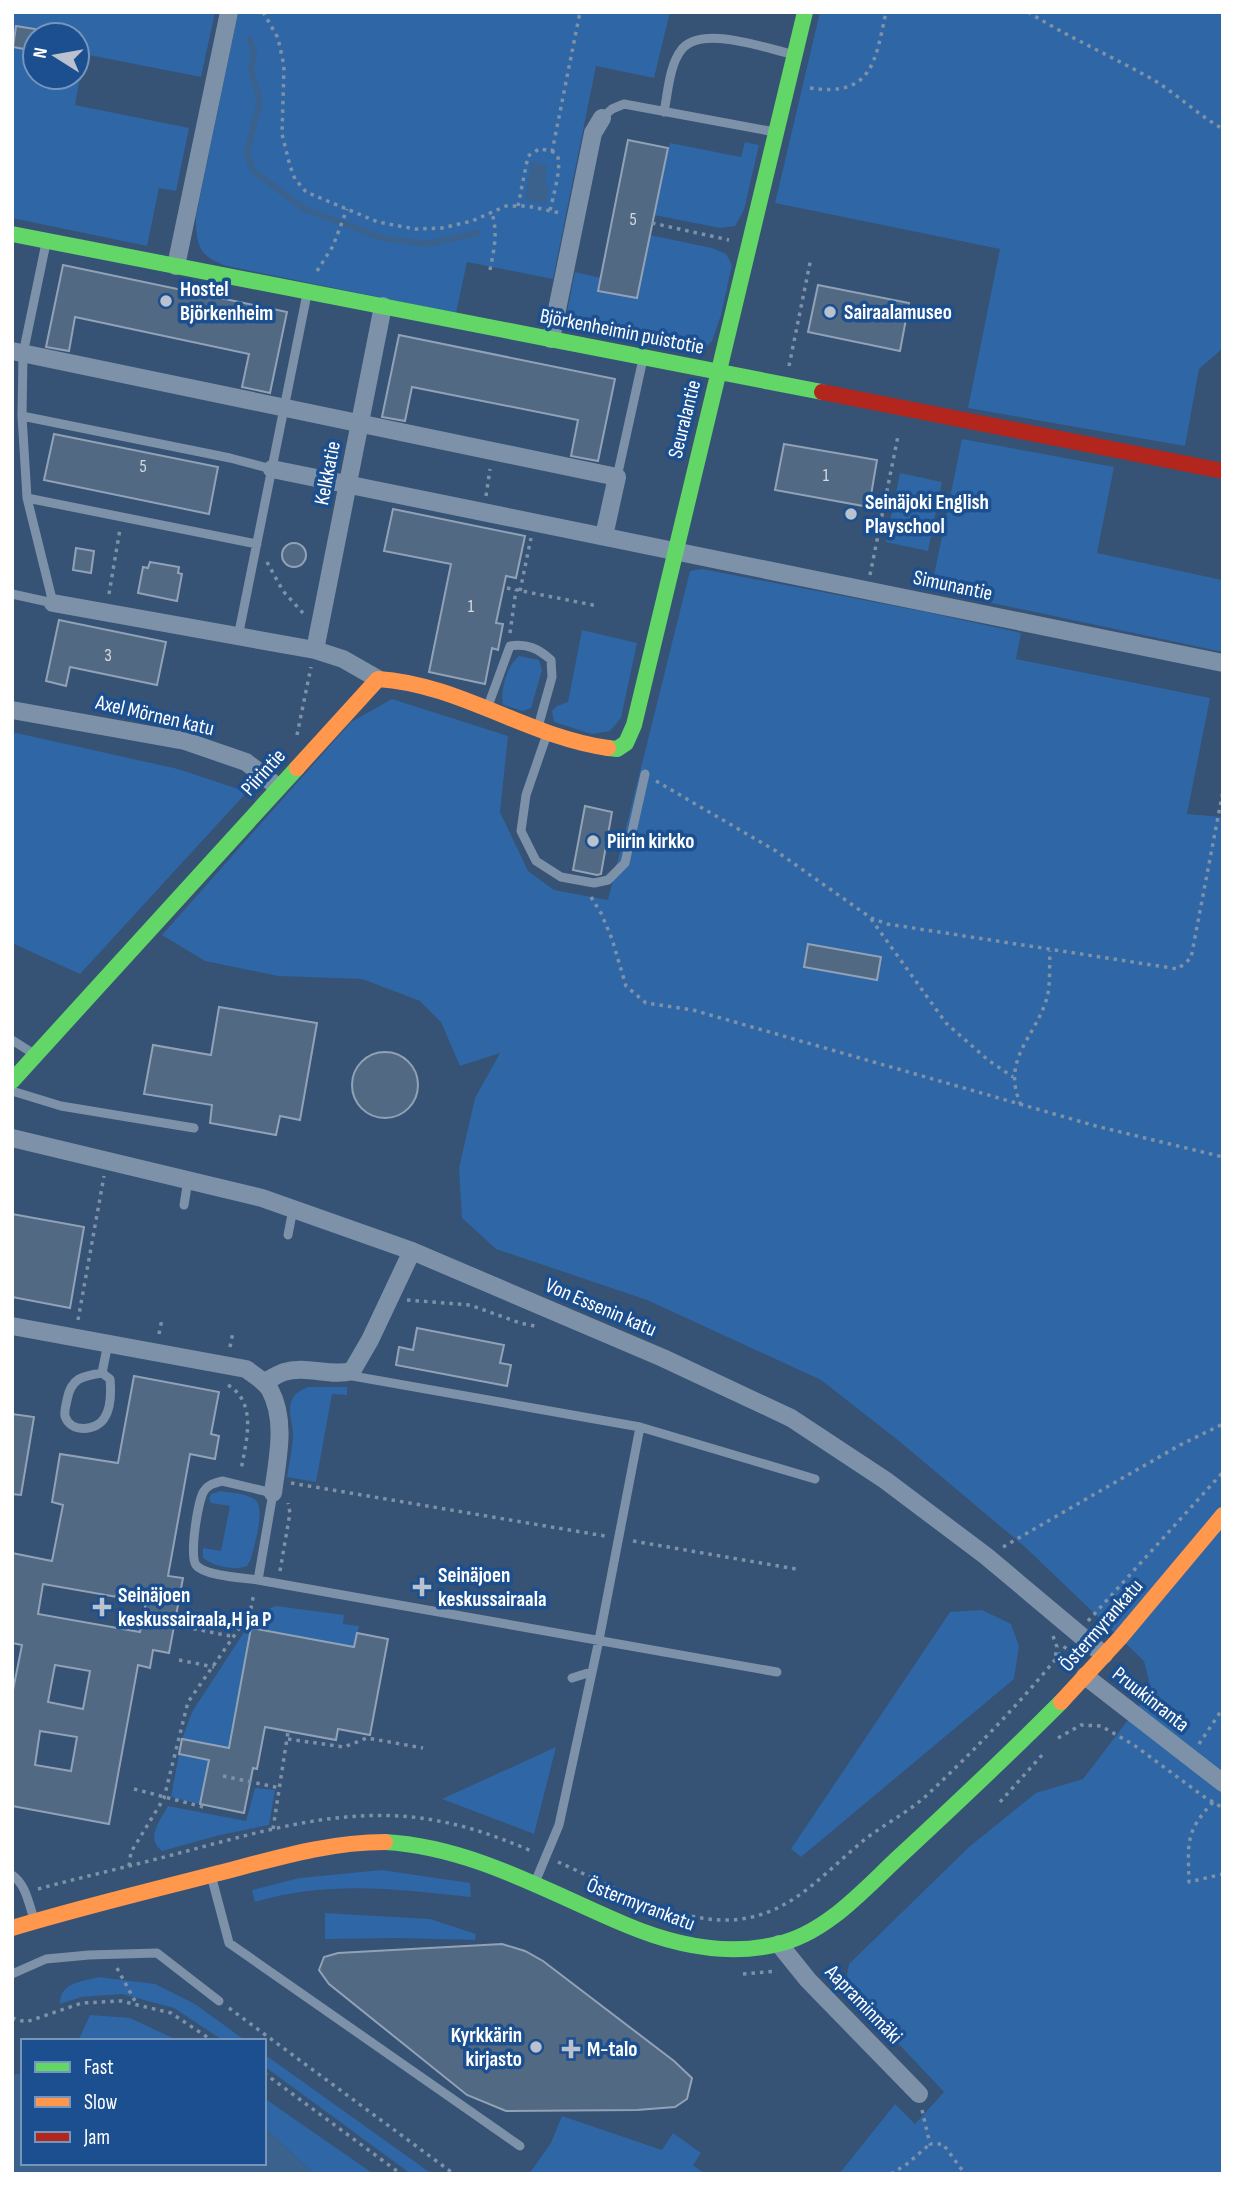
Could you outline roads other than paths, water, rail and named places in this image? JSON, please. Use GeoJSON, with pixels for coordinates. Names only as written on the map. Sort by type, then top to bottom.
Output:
{"type":"FeatureCollection","features":[{"type":"Feature","properties":{"kind":"street"},"geometry":{"type":"LineString","coordinates":[[176,266],[229,12]]}},
{"type":"Feature","properties":{"kind":"street","name":"Seuralantie"},"geometry":{"type":"LineString","coordinates":[[543,731],[588,745],[617,749],[626,743],[634,725],[805,12]]}},
{"type":"Feature","properties":{"kind":"street"},"geometry":{"type":"LineString","coordinates":[[551,339],[593,133],[602,118]]}},
{"type":"Feature","properties":{"kind":"street","name":"Björkenheimin puistotie"},"geometry":{"type":"LineString","coordinates":[[12,234],[1223,471]]}},
{"type":"Feature","properties":{"kind":"street","name":"Kelkkatie"},"geometry":{"type":"LineString","coordinates":[[315,650],[383,306]]}},
{"type":"Feature","properties":{"kind":"street"},"geometry":{"type":"LineString","coordinates":[[18,353],[617,477],[604,537]]}},
{"type":"Feature","properties":{"kind":"street","name":"Simunantie"},"geometry":{"type":"LineString","coordinates":[[272,469],[1223,663]]}},
{"type":"Feature","properties":{"kind":"street"},"geometry":{"type":"LineString","coordinates":[[53,603],[315,650],[343,659],[378,679],[394,680],[464,699],[543,731]]}},
{"type":"Feature","properties":{"kind":"street","name":"Piirintie"},"geometry":{"type":"LineString","coordinates":[[12,1081],[378,679]]}},
{"type":"Feature","properties":{"kind":"street","name":"Axel Mörnen katu"},"geometry":{"type":"LineString","coordinates":[[12,710],[185,741],[246,762],[278,787]]}},
{"type":"Feature","properties":{"kind":"street","name":"Von Essenin katu"},"geometry":{"type":"LineString","coordinates":[[12,1138],[262,1198],[412,1251],[663,1358],[791,1418],[885,1480],[986,1556],[1104,1655]]}},
{"type":"Feature","properties":{"kind":"street"},"geometry":{"type":"LineString","coordinates":[[264,1382],[285,1372],[301,1370],[341,1374],[352,1371],[359,1362],[412,1251]]}},
{"type":"Feature","properties":{"kind":"street"},"geometry":{"type":"LineString","coordinates":[[12,1326],[246,1369],[264,1382],[271,1391],[277,1408],[280,1434],[279,1484]]}},
{"type":"Feature","properties":{"kind":"street","name":"Östermyrankatu"},"geometry":{"type":"LineString","coordinates":[[12,1928],[305,1851],[346,1844],[387,1842],[456,1854],[534,1883],[636,1929],[688,1947],[724,1951],[779,1944],[808,1933],[856,1896],[964,1798],[1086,1676],[1223,1515]]}},
{"type":"Feature","properties":{"kind":"street","name":"Pruukinranta"},"geometry":{"type":"LineString","coordinates":[[1086,1676],[1223,1783]]}},
{"type":"Feature","properties":{"kind":"street","name":"Aapraminmäki"},"geometry":{"type":"LineString","coordinates":[[779,1944],[808,1980],[919,2094]]}},
{"type":"Feature","properties":{"kind":"lane"},"geometry":{"type":"LineString","coordinates":[[664,112],[672,72],[682,50],[697,38],[715,37],[795,54]]}},
{"type":"Feature","properties":{"kind":"lane"},"geometry":{"type":"LineString","coordinates":[[602,118],[612,108],[624,104],[775,132]]}},
{"type":"Feature","properties":{"kind":"lane"},"geometry":{"type":"LineString","coordinates":[[12,594],[53,603],[27,498],[18,353],[46,241]]}},
{"type":"Feature","properties":{"kind":"lane"},"geometry":{"type":"LineString","coordinates":[[238,637],[307,292]]}},
{"type":"Feature","properties":{"kind":"lane"},"geometry":{"type":"LineString","coordinates":[[617,477],[644,357]]}},
{"type":"Feature","properties":{"kind":"lane"},"geometry":{"type":"LineString","coordinates":[[22,416],[272,469]]}},
{"type":"Feature","properties":{"kind":"lane"},"geometry":{"type":"LineString","coordinates":[[27,498],[257,544]]}},
{"type":"Feature","properties":{"kind":"lane"},"geometry":{"type":"LineString","coordinates":[[487,709],[510,646],[519,644],[540,650],[551,660],[552,677],[543,731],[526,795],[521,831],[537,860],[561,877],[594,883],[608,880],[625,863],[645,774]]}},
{"type":"Feature","properties":{"kind":"lane"},"geometry":{"type":"LineString","coordinates":[[12,1040],[36,1055]]}},
{"type":"Feature","properties":{"kind":"lane"},"geometry":{"type":"LineString","coordinates":[[12,1091],[61,1106],[194,1128]]}},
{"type":"Feature","properties":{"kind":"lane"},"geometry":{"type":"LineString","coordinates":[[184,1205],[188,1180]]}},
{"type":"Feature","properties":{"kind":"lane"},"geometry":{"type":"LineString","coordinates":[[288,1236],[293,1209]]}},
{"type":"Feature","properties":{"kind":"lane"},"geometry":{"type":"LineString","coordinates":[[102,1373],[108,1343]]}},
{"type":"Feature","properties":{"kind":"lane"},"geometry":{"type":"LineString","coordinates":[[102,1373],[110,1379],[111,1391],[105,1417],[96,1426],[85,1429],[75,1427],[64,1413],[69,1387],[77,1379],[102,1373]]}},
{"type":"Feature","properties":{"kind":"lane"},"geometry":{"type":"LineString","coordinates":[[341,1374],[640,1427],[815,1479]]}},
{"type":"Feature","properties":{"kind":"lane"},"geometry":{"type":"LineString","coordinates":[[534,1883],[558,1825],[599,1640],[640,1427]]}},
{"type":"Feature","properties":{"kind":"lane"},"geometry":{"type":"LineString","coordinates":[[258,1580],[279,1484],[222,1481],[211,1484],[203,1492],[192,1553],[196,1565],[206,1572],[777,1672]]}},
{"type":"Feature","properties":{"kind":"lane"},"geometry":{"type":"LineString","coordinates":[[572,1678],[591,1672]]}},
{"type":"Feature","properties":{"kind":"lane"},"geometry":{"type":"LineString","coordinates":[[12,1875],[26,1892],[35,1921]]}},
{"type":"Feature","properties":{"kind":"lane"},"geometry":{"type":"LineString","coordinates":[[211,1875],[229,1943],[520,2146]]}},
{"type":"Feature","properties":{"kind":"lane"},"geometry":{"type":"LineString","coordinates":[[12,1974],[46,1959],[106,1954],[157,1954],[219,2001]]}},
{"type":"Feature","properties":{"kind":"waterway"},"geometry":{"type":"LineString","coordinates":[[249,39],[254,51],[251,70],[260,101],[247,152],[253,171],[305,209],[382,238],[427,244],[477,233]]}},
{"type":"Feature","properties":{"kind":"place","name":"Hostel Björkenheim"},"geometry":{"type":"Point","coordinates":[166,301]}},
{"type":"Feature","properties":{"kind":"place","name":"Sairaalamuseo"},"geometry":{"type":"Point","coordinates":[830,312]}},
{"type":"Feature","properties":{"kind":"place","name":"Seinäjoki English Playschool"},"geometry":{"type":"Point","coordinates":[851,514]}},
{"type":"Feature","properties":{"kind":"place","name":"Piirin kirkko"},"geometry":{"type":"Point","coordinates":[593,841]}},
{"type":"Feature","properties":{"kind":"place","name":"Seinäjoen keskussairaala"},"geometry":{"type":"Point","coordinates":[422,1587]}},
{"type":"Feature","properties":{"kind":"place","name":"Seinäjoen keskussairaala,H ja P"},"geometry":{"type":"Point","coordinates":[102,1607]}},
{"type":"Feature","properties":{"kind":"place","name":"Kyrkkärin kirjasto"},"geometry":{"type":"Point","coordinates":[536,2047]}},
{"type":"Feature","properties":{"kind":"place","name":"M-talo"},"geometry":{"type":"Point","coordinates":[571,2049]}}]}
